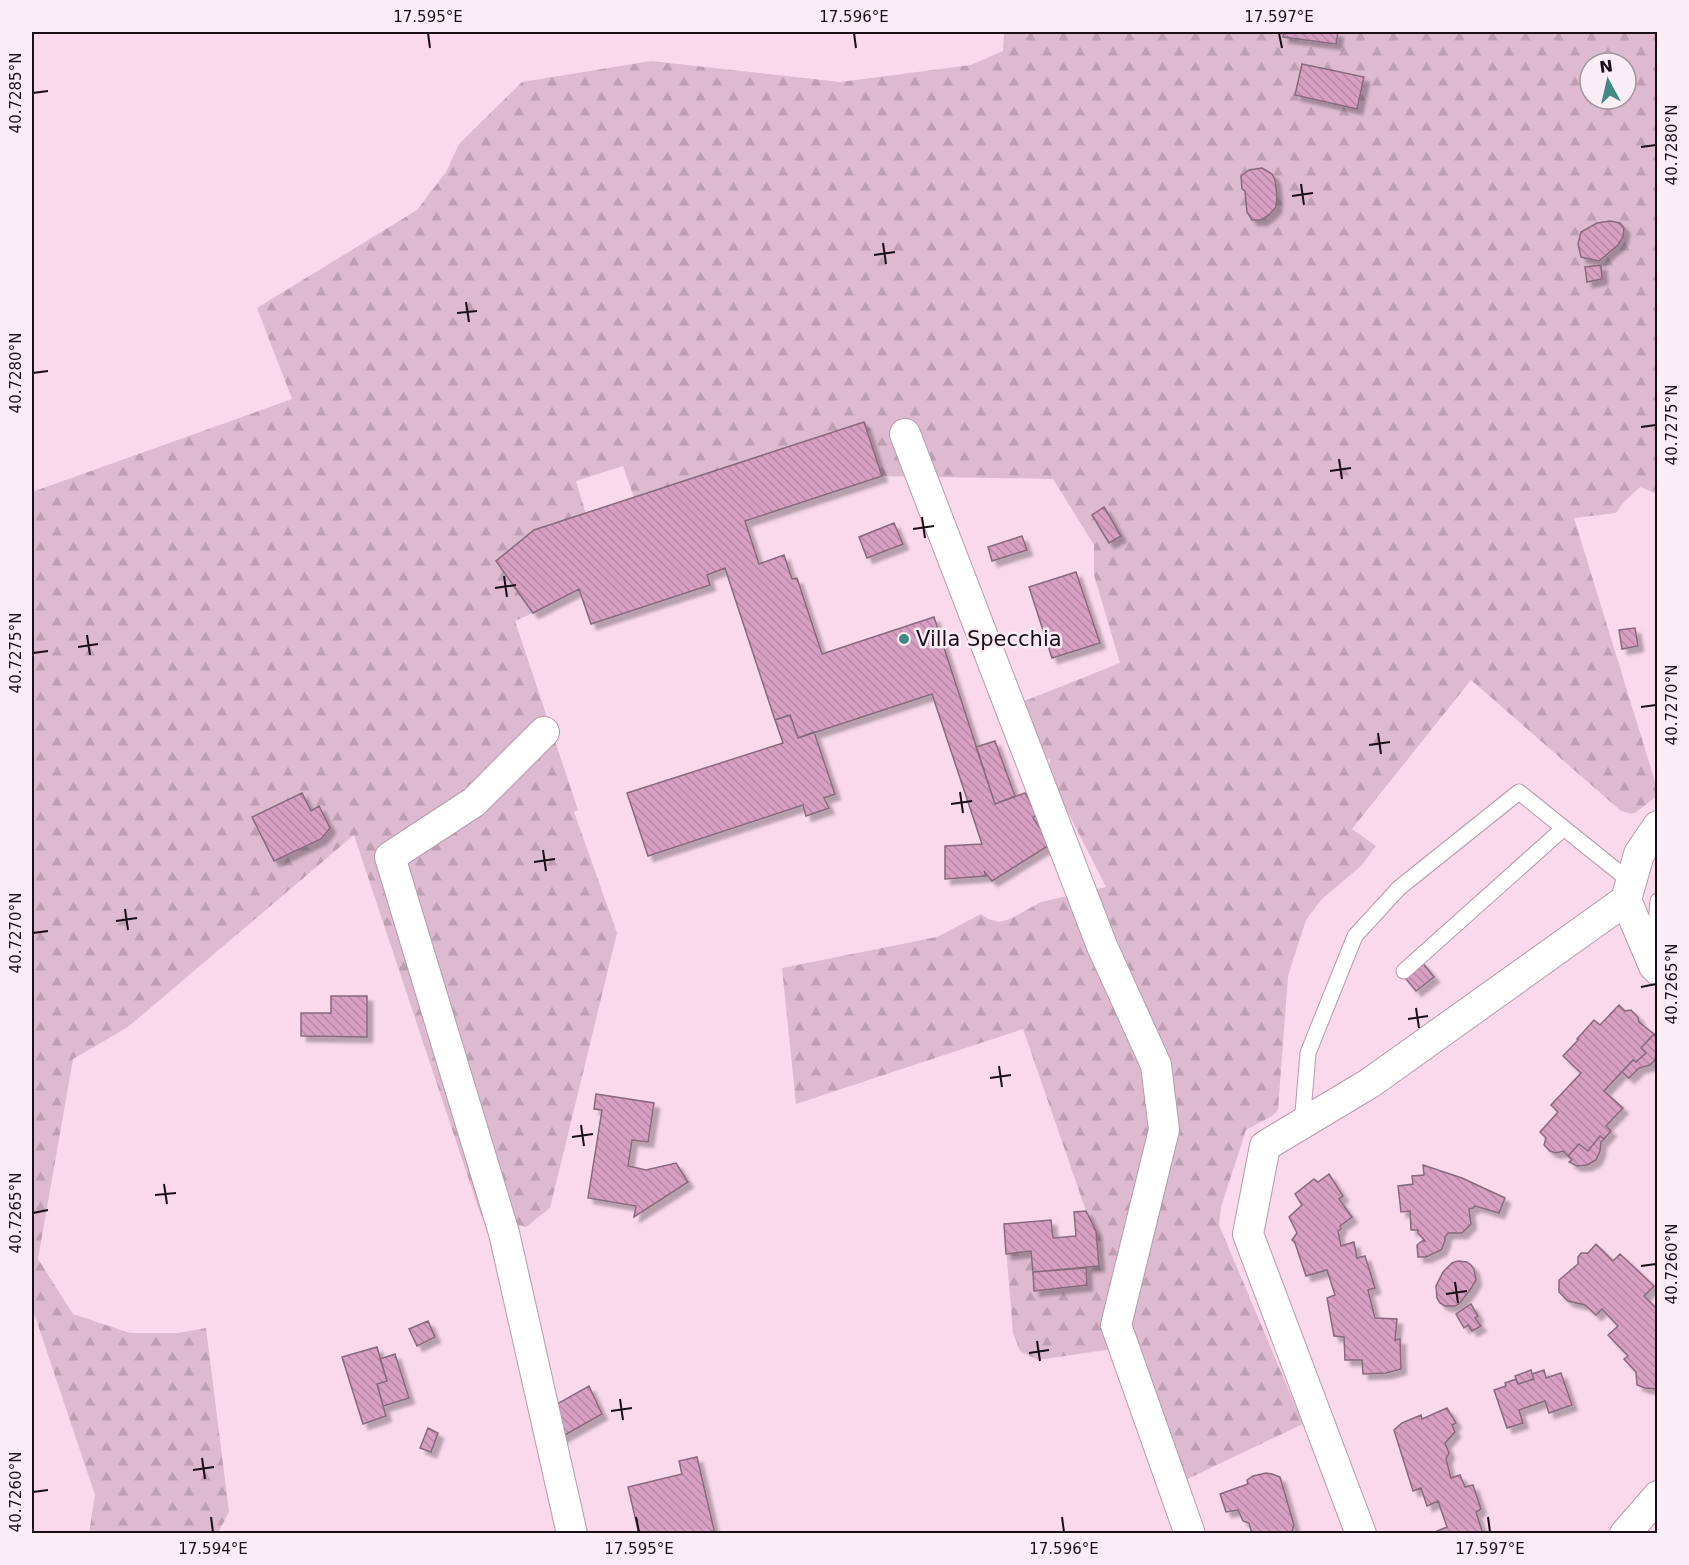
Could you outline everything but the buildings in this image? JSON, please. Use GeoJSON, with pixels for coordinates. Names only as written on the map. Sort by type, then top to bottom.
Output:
{"type":"FeatureCollection","features":[{"type":"Feature","properties":{"kind":"street"},"geometry":{"type":"LineString","coordinates":[[904,434],[1102,946],[1156,1065],[1164,1130],[1116,1325],[1190,1533]]}},
{"type":"Feature","properties":{"kind":"street"},"geometry":{"type":"LineString","coordinates":[[544,732],[474,802],[390,857],[504,1233],[572,1533]]}},
{"type":"Feature","properties":{"kind":"street"},"geometry":{"type":"LineString","coordinates":[[1656,968],[1629,891],[1639,854],[1658,826]]}},
{"type":"Feature","properties":{"kind":"street"},"geometry":{"type":"LineString","coordinates":[[1361,1533],[1248,1234],[1265,1146],[1370,1083],[1629,891]]}},
{"type":"Feature","properties":{"kind":"street"},"geometry":{"type":"LineString","coordinates":[[1625,1533],[1658,1496]]}},
{"type":"Feature","properties":{"kind":"lane"},"geometry":{"type":"LineString","coordinates":[[1302,1124],[1308,1053],[1355,936],[1399,888],[1519,792],[1564,828],[1629,891]]}},
{"type":"Feature","properties":{"kind":"lane"},"geometry":{"type":"LineString","coordinates":[[1404,970],[1564,828]]}},
{"type":"Feature","properties":{"kind":"lane"},"geometry":{"type":"LineString","coordinates":[[1656,968],[1658,901]]}},
{"type":"Feature","properties":{"kind":"green space"},"geometry":{"type":"Polygon","coordinates":[[[1004,32],[1657,32],[1657,494],[1640,487],[1616,513],[1574,518],[1657,788],[1657,796],[1635,813],[1621,811],[1471,680],[1352,829],[1376,846],[1361,866],[1322,899],[1306,920],[1288,976],[1278,1110],[1272,1116],[1246,1130],[1221,1207],[1219,1225],[1303,1424],[1181,1482],[1132,1346],[1038,1360],[1020,1351],[1013,1333],[1004,1224],[1051,1220],[1053,1238],[1076,1236],[1074,1212],[1086,1211],[1023,1029],[796,1104],[782,968],[937,937],[981,914],[999,922],[1010,919],[1041,902],[1106,887],[1046,769],[1051,760],[1028,755],[1007,708],[1120,663],[1094,575],[1094,545],[1053,479],[882,476],[864,422],[634,498],[623,466],[576,481],[586,514],[496,561],[533,613],[515,621],[578,810],[574,812],[617,933],[550,1208],[526,1227],[481,1216],[354,835],[128,1027],[73,1059],[38,1259],[73,1314],[130,1333],[178,1333],[206,1328],[229,1512],[218,1533],[89,1533],[95,1495],[35,1316],[32,1313],[32,492],[292,399],[257,308],[417,210],[446,172],[459,144],[522,82],[651,61],[840,82],[971,65],[1003,51],[1004,32]]]}},
{"type":"Feature","properties":{"kind":"place","name":"Villa Specchia"},"geometry":{"type":"Point","coordinates":[904,639]}}]}
